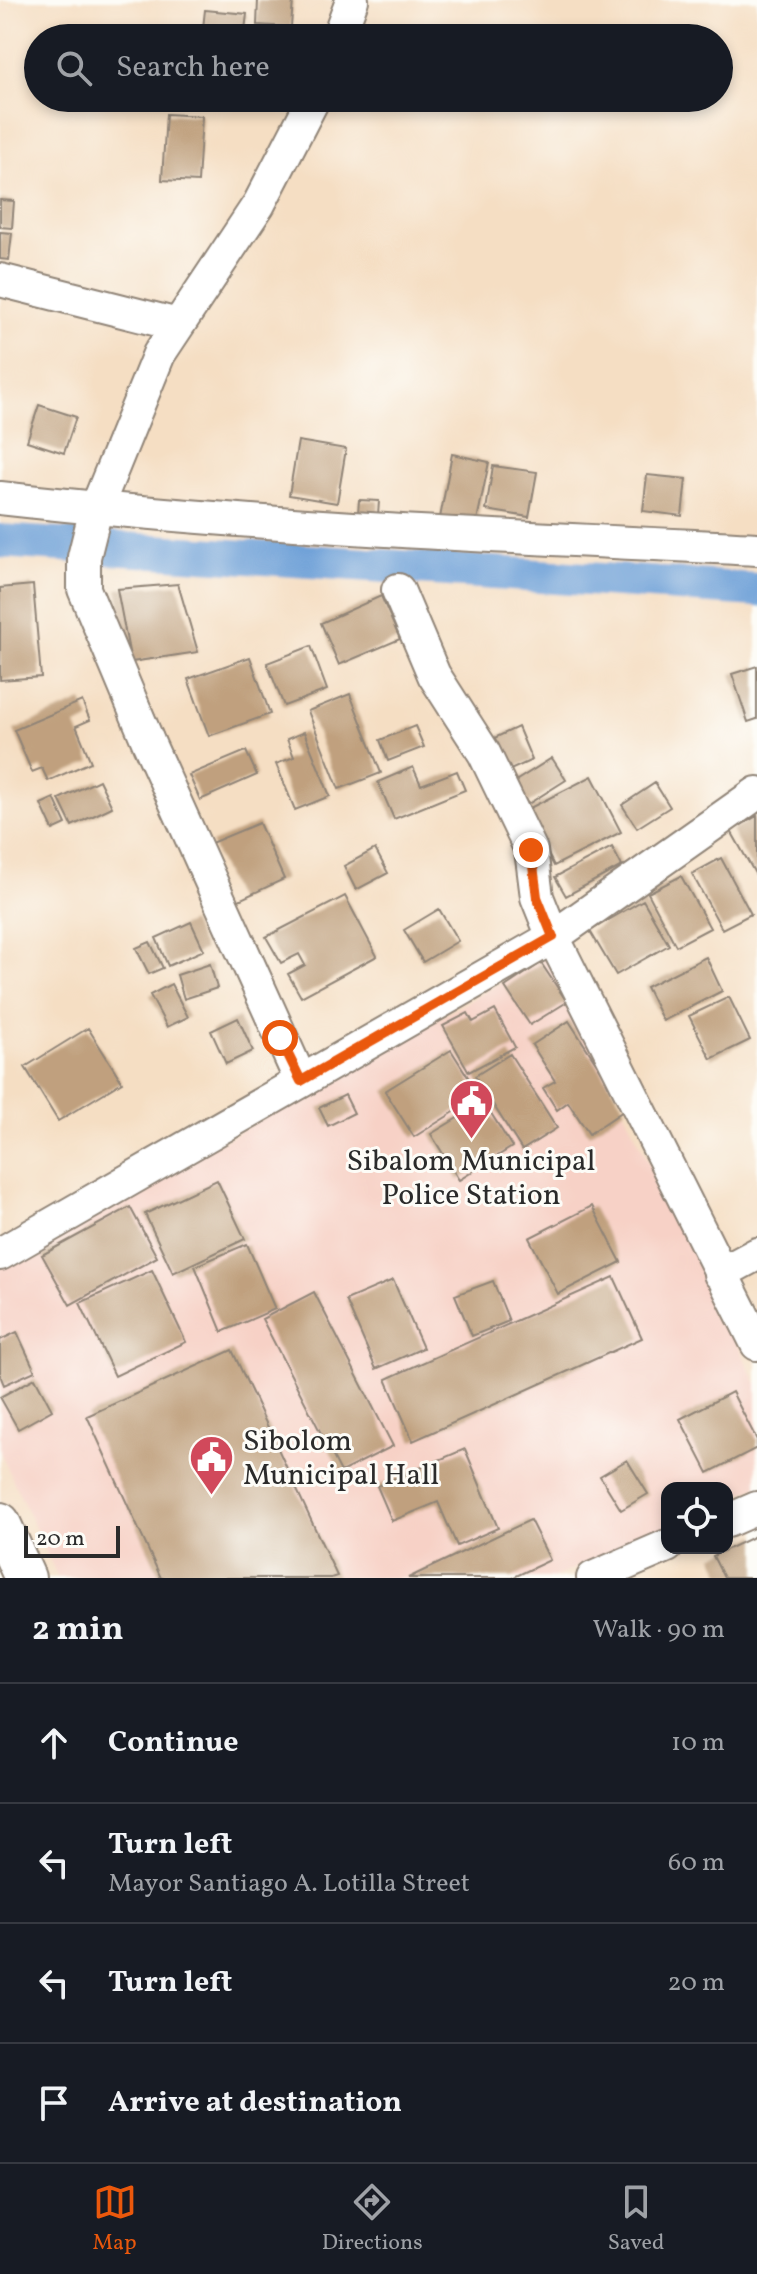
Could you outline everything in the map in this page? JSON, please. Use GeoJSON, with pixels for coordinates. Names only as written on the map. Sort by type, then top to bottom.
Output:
{"type":"FeatureCollection","features":[{"type":"Feature","properties":{"kind":"main road"},"geometry":{"type":"LineString","coordinates":[[0,1523],[16,1575]]}},
{"type":"Feature","properties":{"kind":"street"},"geometry":{"type":"LineString","coordinates":[[343,24],[352,0]]}},
{"type":"Feature","properties":{"kind":"street"},"geometry":{"type":"LineString","coordinates":[[301,1081],[149,744],[84,589],[84,557],[94,517],[159,354],[259,204],[307,112]]}},
{"type":"Feature","properties":{"kind":"street"},"geometry":{"type":"LineString","coordinates":[[0,280],[178,325]]}},
{"type":"Feature","properties":{"kind":"street"},"geometry":{"type":"LineString","coordinates":[[0,498],[94,517],[757,549]]}},
{"type":"Feature","properties":{"kind":"street"},"geometry":{"type":"LineString","coordinates":[[398,590],[434,675],[484,753],[531,850],[537,897],[553,937],[757,1344]]}},
{"type":"Feature","properties":{"kind":"street"},"geometry":{"type":"LineString","coordinates":[[0,1254],[553,937],[757,793]]}},
{"type":"Feature","properties":{"kind":"street"},"geometry":{"type":"LineString","coordinates":[[720,1274],[757,1254]]}},
{"type":"Feature","properties":{"kind":"street"},"geometry":{"type":"LineString","coordinates":[[733,1518],[757,1508]]}},
{"type":"Feature","properties":{"kind":"street"},"geometry":{"type":"LineString","coordinates":[[593,1578],[661,1549]]}},
{"type":"Feature","properties":{"kind":"shaded area"},"geometry":{"type":"Polygon","coordinates":[[[548,956],[757,1384],[757,1487],[733,1498],[733,1482],[661,1482],[661,1530],[553,1578],[58,1578],[0,1452],[0,1268],[548,956]]]}},
{"type":"Feature","properties":{"kind":"building"},"geometry":{"type":"Polygon","coordinates":[[[258,0],[293,0],[291,24],[257,24],[258,0]]]}},
{"type":"Feature","properties":{"kind":"building"},"geometry":{"type":"Polygon","coordinates":[[[205,10],[247,14],[246,24],[204,24],[205,10]]]}},
{"type":"Feature","properties":{"kind":"building"},"geometry":{"type":"Polygon","coordinates":[[[166,114],[202,116],[198,182],[162,180],[166,114]]]}},
{"type":"Feature","properties":{"kind":"building"},"geometry":{"type":"Polygon","coordinates":[[[0,200],[14,201],[12,228],[0,227],[0,200]]]}},
{"type":"Feature","properties":{"kind":"building"},"geometry":{"type":"Polygon","coordinates":[[[0,232],[12,233],[9,260],[0,259],[0,232]]]}},
{"type":"Feature","properties":{"kind":"building"},"geometry":{"type":"Polygon","coordinates":[[[39,405],[76,417],[64,453],[27,441],[39,405]]]}},
{"type":"Feature","properties":{"kind":"building"},"geometry":{"type":"Polygon","coordinates":[[[298,441],[346,449],[337,503],[289,495],[298,441]]]}},
{"type":"Feature","properties":{"kind":"building"},"geometry":{"type":"Polygon","coordinates":[[[452,454],[489,462],[476,525],[440,518],[452,454]]]}},
{"type":"Feature","properties":{"kind":"building"},"geometry":{"type":"Polygon","coordinates":[[[493,466],[537,472],[529,517],[486,510],[493,466]]]}},
{"type":"Feature","properties":{"kind":"building"},"geometry":{"type":"Polygon","coordinates":[[[647,475],[686,479],[682,516],[643,511],[647,475]]]}},
{"type":"Feature","properties":{"kind":"building"},"geometry":{"type":"Polygon","coordinates":[[[359,500],[379,501],[378,515],[358,514],[359,500]]]}},
{"type":"Feature","properties":{"kind":"building"},"geometry":{"type":"Polygon","coordinates":[[[178,584],[198,652],[131,662],[117,589],[178,584]]]}},
{"type":"Feature","properties":{"kind":"building"},"geometry":{"type":"Polygon","coordinates":[[[33,585],[41,677],[0,680],[0,588],[33,585]]]}},
{"type":"Feature","properties":{"kind":"building"},"geometry":{"type":"Polygon","coordinates":[[[381,596],[400,639],[339,665],[321,623],[381,596]]]}},
{"type":"Feature","properties":{"kind":"building"},"geometry":{"type":"Polygon","coordinates":[[[311,646],[327,690],[284,706],[267,663],[311,646]]]}},
{"type":"Feature","properties":{"kind":"building"},"geometry":{"type":"Polygon","coordinates":[[[250,657],[270,714],[209,736],[188,679],[250,657]]]}},
{"type":"Feature","properties":{"kind":"building"},"geometry":{"type":"Polygon","coordinates":[[[757,666],[757,719],[748,722],[732,674],[757,666]]]}},
{"type":"Feature","properties":{"kind":"building"},"geometry":{"type":"Polygon","coordinates":[[[350,694],[381,773],[339,789],[308,711],[350,694]]]}},
{"type":"Feature","properties":{"kind":"building"},"geometry":{"type":"Polygon","coordinates":[[[82,701],[90,720],[76,726],[91,762],[48,781],[42,768],[32,772],[14,730],[82,701]]]}},
{"type":"Feature","properties":{"kind":"building"},"geometry":{"type":"Polygon","coordinates":[[[415,726],[424,747],[388,761],[380,740],[415,726]]]}},
{"type":"Feature","properties":{"kind":"building"},"geometry":{"type":"Polygon","coordinates":[[[518,727],[532,760],[504,773],[490,740],[518,727]]]}},
{"type":"Feature","properties":{"kind":"building"},"geometry":{"type":"Polygon","coordinates":[[[304,732],[330,796],[295,810],[276,764],[294,757],[287,739],[304,732]]]}},
{"type":"Feature","properties":{"kind":"building"},"geometry":{"type":"Polygon","coordinates":[[[246,751],[257,775],[200,800],[189,775],[246,751]]]}},
{"type":"Feature","properties":{"kind":"building"},"geometry":{"type":"Polygon","coordinates":[[[552,758],[566,780],[528,804],[514,782],[552,758]]]}},
{"type":"Feature","properties":{"kind":"building"},"geometry":{"type":"Polygon","coordinates":[[[413,767],[421,785],[457,771],[465,790],[394,819],[378,782],[413,767]]]}},
{"type":"Feature","properties":{"kind":"building"},"geometry":{"type":"Polygon","coordinates":[[[592,776],[621,832],[554,866],[526,810],[592,776]]]}},
{"type":"Feature","properties":{"kind":"building"},"geometry":{"type":"Polygon","coordinates":[[[99,780],[112,807],[72,826],[59,799],[99,780]]]}},
{"type":"Feature","properties":{"kind":"building"},"geometry":{"type":"Polygon","coordinates":[[[655,783],[670,807],[637,828],[622,805],[655,783]]]}},
{"type":"Feature","properties":{"kind":"building"},"geometry":{"type":"Polygon","coordinates":[[[54,798],[66,824],[53,830],[41,804],[54,798]]]}},
{"type":"Feature","properties":{"kind":"building"},"geometry":{"type":"Polygon","coordinates":[[[757,816],[757,877],[731,831],[757,816]]]}},
{"type":"Feature","properties":{"kind":"building"},"geometry":{"type":"Polygon","coordinates":[[[259,823],[284,879],[237,901],[211,843],[259,823]]]}},
{"type":"Feature","properties":{"kind":"building"},"geometry":{"type":"Polygon","coordinates":[[[612,847],[622,866],[566,896],[555,877],[612,847]]]}},
{"type":"Feature","properties":{"kind":"building"},"geometry":{"type":"Polygon","coordinates":[[[375,849],[388,873],[356,890],[344,866],[375,849]]]}},
{"type":"Feature","properties":{"kind":"building"},"geometry":{"type":"Polygon","coordinates":[[[721,858],[751,914],[722,929],[692,874],[721,858]]]}},
{"type":"Feature","properties":{"kind":"building"},"geometry":{"type":"Polygon","coordinates":[[[681,876],[710,928],[676,946],[648,893],[681,876]]]}},
{"type":"Feature","properties":{"kind":"building"},"geometry":{"type":"Polygon","coordinates":[[[345,896],[377,956],[301,997],[288,974],[305,965],[299,954],[281,963],[266,937],[345,896]]]}},
{"type":"Feature","properties":{"kind":"building"},"geometry":{"type":"Polygon","coordinates":[[[643,900],[669,945],[616,975],[590,931],[643,900]]]}},
{"type":"Feature","properties":{"kind":"building"},"geometry":{"type":"Polygon","coordinates":[[[439,909],[458,941],[423,962],[404,930],[439,909]]]}},
{"type":"Feature","properties":{"kind":"building"},"geometry":{"type":"Polygon","coordinates":[[[191,922],[204,950],[168,966],[156,938],[191,922]]]}},
{"type":"Feature","properties":{"kind":"building"},"geometry":{"type":"Polygon","coordinates":[[[150,942],[163,968],[149,974],[136,948],[150,942]]]}},
{"type":"Feature","properties":{"kind":"building"},"geometry":{"type":"Polygon","coordinates":[[[706,957],[722,991],[663,1021],[646,987],[706,957]]]}},
{"type":"Feature","properties":{"kind":"building"},"geometry":{"type":"Polygon","coordinates":[[[541,963],[567,1002],[530,1025],[505,987],[541,963]]]}},
{"type":"Feature","properties":{"kind":"building"},"geometry":{"type":"Polygon","coordinates":[[[210,964],[217,988],[184,999],[177,975],[210,964]]]}},
{"type":"Feature","properties":{"kind":"building"},"geometry":{"type":"Polygon","coordinates":[[[171,984],[188,1017],[167,1027],[150,995],[171,984]]]}},
{"type":"Feature","properties":{"kind":"building"},"geometry":{"type":"Polygon","coordinates":[[[729,997],[750,1040],[711,1059],[689,1016],[729,997]]]}},
{"type":"Feature","properties":{"kind":"building"},"geometry":{"type":"Polygon","coordinates":[[[495,1010],[515,1047],[469,1072],[443,1026],[468,1013],[473,1022],[495,1010]]]}},
{"type":"Feature","properties":{"kind":"building"},"geometry":{"type":"Polygon","coordinates":[[[238,1018],[253,1051],[226,1064],[211,1031],[238,1018]]]}},
{"type":"Feature","properties":{"kind":"building"},"geometry":{"type":"Polygon","coordinates":[[[569,1021],[626,1109],[589,1134],[568,1102],[557,1110],[543,1088],[555,1081],[532,1045],[569,1021]]]}},
{"type":"Feature","properties":{"kind":"building"},"geometry":{"type":"Polygon","coordinates":[[[88,1028],[122,1082],[58,1121],[25,1067],[88,1028]]]}},
{"type":"Feature","properties":{"kind":"building"},"geometry":{"type":"Polygon","coordinates":[[[451,1050],[480,1096],[414,1137],[385,1091],[451,1050]]]}},
{"type":"Feature","properties":{"kind":"building"},"geometry":{"type":"Polygon","coordinates":[[[510,1054],[557,1128],[522,1150],[475,1076],[510,1054]]]}},
{"type":"Feature","properties":{"kind":"building"},"geometry":{"type":"Polygon","coordinates":[[[345,1095],[354,1113],[328,1126],[319,1108],[345,1095]]]}},
{"type":"Feature","properties":{"kind":"building","name":"Sibalom Municipal Police Station"},"geometry":{"type":"Polygon","coordinates":[[[484,1102],[512,1147],[459,1180],[431,1134],[484,1102]]]}},
{"type":"Feature","properties":{"kind":"building"},"geometry":{"type":"Polygon","coordinates":[[[217,1180],[245,1239],[173,1273],[145,1214],[217,1180]]]}},
{"type":"Feature","properties":{"kind":"building"},"geometry":{"type":"Polygon","coordinates":[[[592,1206],[621,1262],[558,1294],[529,1238],[592,1206]]]}},
{"type":"Feature","properties":{"kind":"building"},"geometry":{"type":"Polygon","coordinates":[[[130,1207],[157,1257],[70,1305],[42,1255],[130,1207]]]}},
{"type":"Feature","properties":{"kind":"building"},"geometry":{"type":"Polygon","coordinates":[[[247,1244],[275,1309],[222,1332],[195,1266],[247,1244]]]}},
{"type":"Feature","properties":{"kind":"building"},"geometry":{"type":"Polygon","coordinates":[[[152,1270],[186,1342],[115,1376],[80,1303],[152,1270]]]}},
{"type":"Feature","properties":{"kind":"building"},"geometry":{"type":"Polygon","coordinates":[[[614,1277],[642,1338],[413,1441],[386,1379],[614,1277]]]}},
{"type":"Feature","properties":{"kind":"building"},"geometry":{"type":"Polygon","coordinates":[[[393,1280],[423,1348],[376,1369],[346,1300],[393,1280]]]}},
{"type":"Feature","properties":{"kind":"building"},"geometry":{"type":"Polygon","coordinates":[[[493,1281],[509,1321],[472,1336],[455,1295],[493,1281]]]}},
{"type":"Feature","properties":{"kind":"building"},"geometry":{"type":"Polygon","coordinates":[[[314,1292],[393,1446],[341,1472],[262,1319],[314,1292]]]}},
{"type":"Feature","properties":{"kind":"building"},"geometry":{"type":"Polygon","coordinates":[[[17,1332],[35,1371],[4,1385],[0,1375],[0,1340],[17,1332]]]}},
{"type":"Feature","properties":{"kind":"building","name":"Sibolom Municipal Hall"},"geometry":{"type":"Polygon","coordinates":[[[232,1350],[337,1576],[161,1578],[87,1416],[232,1350]]]}},
{"type":"Feature","properties":{"kind":"building"},"geometry":{"type":"Polygon","coordinates":[[[35,1378],[52,1410],[18,1429],[0,1397],[35,1378]]]}},
{"type":"Feature","properties":{"kind":"building"},"geometry":{"type":"Polygon","coordinates":[[[732,1392],[757,1440],[757,1448],[708,1473],[680,1419],[732,1392]]]}},
{"type":"Feature","properties":{"kind":"building"},"geometry":{"type":"Polygon","coordinates":[[[465,1449],[498,1528],[457,1546],[438,1502],[392,1521],[377,1486],[465,1449]]]}},
{"type":"Feature","properties":{"kind":"building"},"geometry":{"type":"Polygon","coordinates":[[[627,1460],[648,1494],[621,1510],[600,1476],[627,1460]]]}},
{"type":"Feature","properties":{"kind":"building"},"geometry":{"type":"Polygon","coordinates":[[[530,1520],[550,1560],[512,1578],[408,1578],[530,1520]]]}},
{"type":"Feature","properties":{"kind":"building"},"geometry":{"type":"Polygon","coordinates":[[[757,1535],[757,1578],[724,1578],[713,1556],[733,1554],[733,1546],[757,1535]]]}},
{"type":"Feature","properties":{"kind":"waterway"},"geometry":{"type":"LineString","coordinates":[[0,541],[757,590]]}},
{"type":"Feature","properties":{"kind":"place","name":"Sibalom Municipal Police Station"},"geometry":{"type":"Point","coordinates":[471,1141]}},
{"type":"Feature","properties":{"kind":"place","name":"Sibolom Municipal Hall"},"geometry":{"type":"Point","coordinates":[212,1496]}},
{"type":"Feature","properties":{"kind":"route"},"geometry":{"type":"LineString","coordinates":[[280,1038],[301,1081],[553,937],[537,897],[531,850]]}}]}
